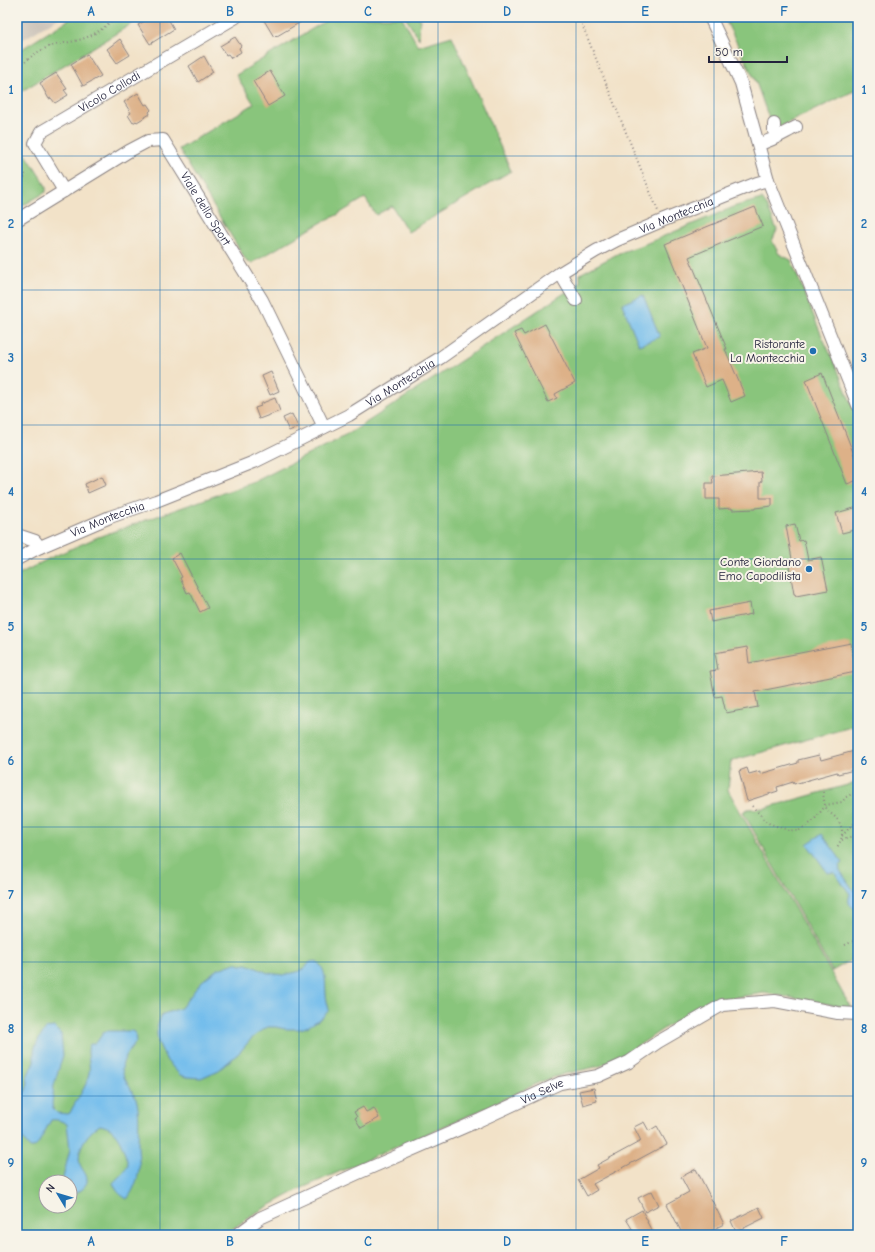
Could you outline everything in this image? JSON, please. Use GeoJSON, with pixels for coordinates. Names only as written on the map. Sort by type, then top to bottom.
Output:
{"type":"FeatureCollection","features":[{"type":"Feature","properties":{"kind":"street","name":"Vicolo Collodi"},"geometry":{"type":"LineString","coordinates":[[64,191],[35,143],[40,132],[236,17]]}},
{"type":"Feature","properties":{"kind":"street"},"geometry":{"type":"LineString","coordinates":[[710,17],[741,83],[768,180],[858,405]]}},
{"type":"Feature","properties":{"kind":"street"},"geometry":{"type":"LineString","coordinates":[[774,124],[776,136]]}},
{"type":"Feature","properties":{"kind":"street"},"geometry":{"type":"LineString","coordinates":[[759,144],[766,143],[776,136],[796,127]]}},
{"type":"Feature","properties":{"kind":"street","name":"Viale dello Sport"},"geometry":{"type":"LineString","coordinates":[[17,220],[129,151],[148,141],[164,140],[262,300],[324,427]]}},
{"type":"Feature","properties":{"kind":"street","name":"Via Montecchia"},"geometry":{"type":"LineString","coordinates":[[17,559],[40,547],[110,517],[156,501],[254,462],[349,415],[440,358],[560,273],[596,251],[617,240],[671,217],[768,180]]}},
{"type":"Feature","properties":{"kind":"street"},"geometry":{"type":"LineString","coordinates":[[560,273],[576,300]]}},
{"type":"Feature","properties":{"kind":"street"},"geometry":{"type":"LineString","coordinates":[[17,535],[34,540],[40,547]]}},
{"type":"Feature","properties":{"kind":"street","name":"Via Selve"},"geometry":{"type":"LineString","coordinates":[[237,1235],[260,1218],[560,1083],[598,1076],[629,1062],[658,1042],[722,1006],[775,1001],[838,1013],[858,1014]]}},
{"type":"Feature","properties":{"kind":"path"},"geometry":{"type":"LineString","coordinates":[[17,71],[28,59],[46,47],[82,40],[105,26],[115,17]]}},
{"type":"Feature","properties":{"kind":"path"},"geometry":{"type":"LineString","coordinates":[[579,17],[660,215]]}},
{"type":"Feature","properties":{"kind":"path"},"geometry":{"type":"LineString","coordinates":[[17,160],[26,176],[17,182]]}},
{"type":"Feature","properties":{"kind":"path"},"geometry":{"type":"LineString","coordinates":[[823,792],[828,811],[835,817],[841,826],[842,840]]}},
{"type":"Feature","properties":{"kind":"path"},"geometry":{"type":"LineString","coordinates":[[752,806],[768,823],[788,830],[798,831],[814,820],[826,805],[842,802],[846,797],[858,793]]}},
{"type":"Feature","properties":{"kind":"path"},"geometry":{"type":"LineString","coordinates":[[842,836],[858,821]]}},
{"type":"Feature","properties":{"kind":"path"},"geometry":{"type":"LineString","coordinates":[[837,847],[842,840],[858,835]]}},
{"type":"Feature","properties":{"kind":"path"},"geometry":{"type":"LineString","coordinates":[[845,945],[858,939]]}},
{"type":"Feature","properties":{"kind":"shaded area"},"geometry":{"type":"Polygon","coordinates":[[[17,17],[60,17],[17,43],[17,17]]]}},
{"type":"Feature","properties":{"kind":"green space"},"geometry":{"type":"Polygon","coordinates":[[[73,17],[143,17],[17,94],[17,52],[73,17]]]}},
{"type":"Feature","properties":{"kind":"green space"},"geometry":{"type":"Polygon","coordinates":[[[332,17],[402,17],[418,46],[452,36],[511,171],[408,232],[392,206],[376,215],[365,198],[252,263],[247,262],[179,149],[254,104],[236,75],[332,17]]]}},
{"type":"Feature","properties":{"kind":"green space"},"geometry":{"type":"Polygon","coordinates":[[[405,17],[420,17],[419,39],[405,17]]]}},
{"type":"Feature","properties":{"kind":"green space"},"geometry":{"type":"Polygon","coordinates":[[[724,17],[858,17],[858,89],[773,130],[756,82],[724,17]]]}},
{"type":"Feature","properties":{"kind":"green space"},"geometry":{"type":"Polygon","coordinates":[[[17,140],[46,186],[46,192],[17,209],[17,140]]]}},
{"type":"Feature","properties":{"kind":"green space"},"geometry":{"type":"Polygon","coordinates":[[[762,199],[767,206],[777,230],[772,241],[779,254],[791,260],[858,420],[858,725],[731,761],[728,790],[851,1008],[764,993],[718,1000],[669,1025],[629,1052],[600,1066],[564,1074],[540,1082],[486,1108],[302,1188],[252,1215],[224,1235],[17,1235],[17,575],[50,558],[98,537],[254,482],[347,435],[580,283],[580,274],[619,253],[645,244],[736,206],[762,199]]]}},
{"type":"Feature","properties":{"kind":"green space"},"geometry":{"type":"Polygon","coordinates":[[[858,782],[858,956],[832,971],[743,812],[748,809],[765,808],[858,782]]]}},
{"type":"Feature","properties":{"kind":"water"},"geometry":{"type":"Polygon","coordinates":[[[643,295],[660,337],[639,345],[622,304],[643,295]]]}},
{"type":"Feature","properties":{"kind":"water"},"geometry":{"type":"Polygon","coordinates":[[[822,834],[843,863],[839,866],[839,869],[854,891],[858,891],[858,909],[851,906],[849,900],[850,894],[834,872],[828,873],[807,844],[822,834]]]}},
{"type":"Feature","properties":{"kind":"water"},"geometry":{"type":"Polygon","coordinates":[[[316,961],[320,964],[324,972],[326,998],[329,1010],[323,1017],[301,1029],[268,1027],[262,1030],[219,1070],[201,1078],[180,1075],[167,1061],[158,1042],[157,1033],[160,1019],[163,1014],[181,1008],[201,982],[216,970],[235,963],[241,965],[247,964],[268,973],[283,975],[297,972],[304,969],[310,962],[316,961]]]}},
{"type":"Feature","properties":{"kind":"water"},"geometry":{"type":"Polygon","coordinates":[[[54,1027],[61,1034],[63,1055],[54,1085],[52,1104],[53,1109],[57,1113],[68,1114],[84,1089],[88,1078],[89,1045],[97,1042],[103,1033],[107,1031],[132,1031],[135,1033],[136,1042],[129,1051],[122,1065],[124,1077],[136,1098],[139,1124],[138,1177],[127,1199],[118,1192],[113,1183],[128,1164],[119,1140],[112,1130],[100,1125],[91,1132],[81,1147],[79,1159],[80,1165],[87,1177],[87,1182],[78,1191],[78,1174],[64,1174],[70,1149],[67,1124],[59,1120],[51,1120],[38,1144],[34,1148],[30,1148],[17,1133],[17,1106],[26,1090],[28,1083],[27,1077],[34,1064],[35,1048],[39,1038],[47,1028],[54,1027]]]}},
{"type":"Feature","properties":{"kind":"building"},"geometry":{"type":"Polygon","coordinates":[[[151,17],[167,17],[174,29],[150,44],[138,25],[151,17]]]}},
{"type":"Feature","properties":{"kind":"building"},"geometry":{"type":"Polygon","coordinates":[[[262,17],[309,17],[274,37],[262,17]]]}},
{"type":"Feature","properties":{"kind":"building"},"geometry":{"type":"Polygon","coordinates":[[[235,37],[241,46],[239,48],[241,52],[231,58],[228,54],[226,55],[220,46],[235,37]]]}},
{"type":"Feature","properties":{"kind":"building"},"geometry":{"type":"Polygon","coordinates":[[[120,39],[130,55],[117,63],[107,49],[120,39]]]}},
{"type":"Feature","properties":{"kind":"building"},"geometry":{"type":"Polygon","coordinates":[[[87,54],[101,76],[83,86],[71,64],[87,54]]]}},
{"type":"Feature","properties":{"kind":"building"},"geometry":{"type":"Polygon","coordinates":[[[204,56],[213,72],[198,82],[189,66],[204,56]]]}},
{"type":"Feature","properties":{"kind":"building"},"geometry":{"type":"Polygon","coordinates":[[[270,71],[285,96],[268,106],[253,81],[270,71]]]}},
{"type":"Feature","properties":{"kind":"building"},"geometry":{"type":"Polygon","coordinates":[[[56,73],[67,89],[64,90],[68,95],[55,103],[51,98],[49,99],[40,83],[56,73]]]}},
{"type":"Feature","properties":{"kind":"building"},"geometry":{"type":"Polygon","coordinates":[[[138,93],[145,105],[147,104],[151,110],[149,112],[150,114],[133,123],[128,115],[131,113],[124,102],[138,93]]]}},
{"type":"Feature","properties":{"kind":"building"},"geometry":{"type":"Polygon","coordinates":[[[755,207],[763,226],[689,257],[745,396],[731,402],[722,380],[706,387],[692,354],[707,348],[665,244],[755,207]]]}},
{"type":"Feature","properties":{"kind":"building"},"geometry":{"type":"Polygon","coordinates":[[[545,324],[575,383],[555,394],[557,398],[548,402],[514,333],[521,330],[524,335],[545,324]]]}},
{"type":"Feature","properties":{"kind":"building"},"geometry":{"type":"Polygon","coordinates":[[[271,372],[279,391],[270,395],[262,376],[271,372]]]}},
{"type":"Feature","properties":{"kind":"building"},"geometry":{"type":"Polygon","coordinates":[[[822,373],[858,465],[858,480],[847,484],[806,380],[822,373]]]}},
{"type":"Feature","properties":{"kind":"building"},"geometry":{"type":"Polygon","coordinates":[[[275,398],[280,411],[259,419],[255,408],[261,406],[260,404],[275,398]]]}},
{"type":"Feature","properties":{"kind":"building"},"geometry":{"type":"Polygon","coordinates":[[[292,414],[298,427],[289,431],[283,418],[292,414]]]}},
{"type":"Feature","properties":{"kind":"building"},"geometry":{"type":"Polygon","coordinates":[[[761,472],[762,481],[760,482],[760,498],[772,498],[772,506],[755,509],[719,509],[719,499],[706,499],[706,483],[713,483],[712,476],[761,472]]]}},
{"type":"Feature","properties":{"kind":"building"},"geometry":{"type":"Polygon","coordinates":[[[102,476],[106,485],[88,493],[85,484],[102,476]]]}},
{"type":"Feature","properties":{"kind":"building"},"geometry":{"type":"Polygon","coordinates":[[[858,507],[858,529],[842,533],[836,513],[858,507]]]}},
{"type":"Feature","properties":{"kind":"building"},"geometry":{"type":"Polygon","coordinates":[[[795,524],[799,541],[804,540],[808,560],[821,557],[828,590],[796,596],[794,594],[788,560],[792,559],[786,526],[795,524]]]}},
{"type":"Feature","properties":{"kind":"building"},"geometry":{"type":"Polygon","coordinates":[[[180,553],[208,608],[200,612],[190,592],[187,593],[180,578],[182,577],[172,558],[180,553]]]}},
{"type":"Feature","properties":{"kind":"building"},"geometry":{"type":"Polygon","coordinates":[[[750,603],[752,614],[711,622],[709,611],[750,603]]]}},
{"type":"Feature","properties":{"kind":"building"},"geometry":{"type":"Polygon","coordinates":[[[851,643],[856,672],[755,692],[758,707],[726,713],[722,696],[715,697],[710,671],[718,670],[715,653],[747,647],[749,663],[851,643]]]}},
{"type":"Feature","properties":{"kind":"building"},"geometry":{"type":"Polygon","coordinates":[[[858,750],[858,769],[838,774],[837,772],[794,784],[793,782],[777,787],[778,791],[747,801],[739,771],[747,768],[749,774],[760,771],[760,774],[798,763],[798,760],[819,755],[821,760],[858,750]]]}},
{"type":"Feature","properties":{"kind":"building"},"geometry":{"type":"Polygon","coordinates":[[[594,1088],[597,1101],[583,1105],[579,1091],[594,1088]]]}},
{"type":"Feature","properties":{"kind":"building"},"geometry":{"type":"Polygon","coordinates":[[[363,1107],[366,1112],[374,1108],[379,1118],[361,1128],[355,1118],[357,1117],[354,1112],[363,1107]]]}},
{"type":"Feature","properties":{"kind":"building"},"geometry":{"type":"Polygon","coordinates":[[[644,1122],[649,1131],[657,1126],[667,1144],[593,1184],[597,1190],[587,1196],[578,1180],[599,1168],[597,1165],[641,1141],[634,1127],[644,1122]]]}},
{"type":"Feature","properties":{"kind":"building"},"geometry":{"type":"Polygon","coordinates":[[[696,1169],[724,1224],[702,1235],[683,1235],[667,1204],[689,1192],[681,1177],[696,1169]]]}},
{"type":"Feature","properties":{"kind":"building"},"geometry":{"type":"Polygon","coordinates":[[[652,1191],[659,1205],[645,1212],[638,1198],[652,1191]]]}},
{"type":"Feature","properties":{"kind":"building"},"geometry":{"type":"Polygon","coordinates":[[[759,1207],[764,1218],[736,1232],[731,1221],[759,1207]]]}},
{"type":"Feature","properties":{"kind":"building"},"geometry":{"type":"Polygon","coordinates":[[[642,1210],[654,1235],[636,1235],[626,1219],[642,1210]]]}},
{"type":"Feature","properties":{"kind":"place","name":"Ristorante La Montecchia"},"geometry":{"type":"Point","coordinates":[813,351]}},
{"type":"Feature","properties":{"kind":"place","name":"Conte Giordano Emo Capodilista"},"geometry":{"type":"Point","coordinates":[809,569]}}]}
